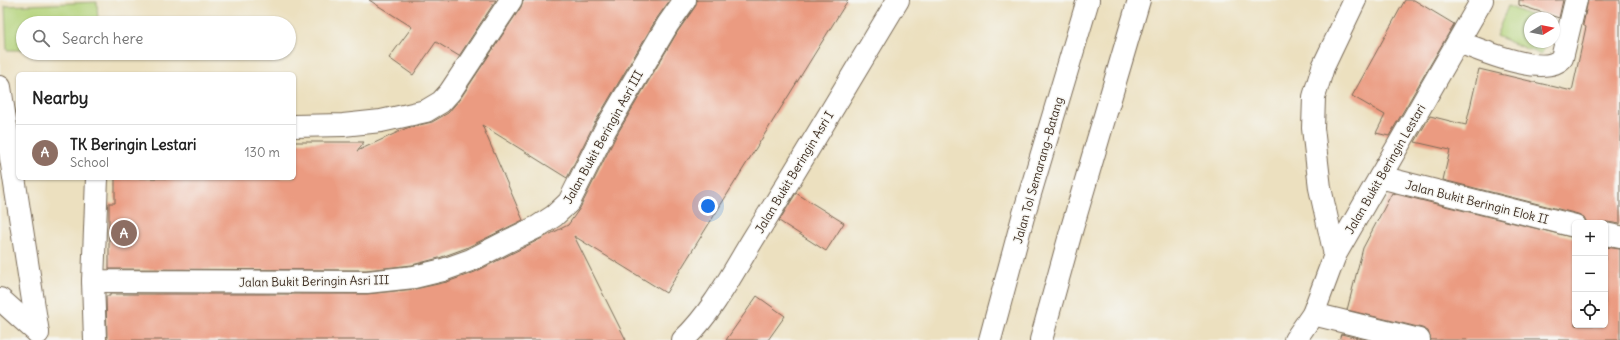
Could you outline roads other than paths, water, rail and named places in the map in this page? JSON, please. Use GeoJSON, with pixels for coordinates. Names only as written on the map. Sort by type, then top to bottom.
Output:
{"type":"FeatureCollection","features":[{"type":"Feature","properties":{"kind":"main road"},"geometry":{"type":"LineString","coordinates":[[296,126],[343,125],[381,121],[426,111],[441,102],[450,92],[511,0]]}},
{"type":"Feature","properties":{"kind":"main road","name":"Jalan Bukit Beringin Asri III"},"geometry":{"type":"LineString","coordinates":[[93,281],[367,282],[414,278],[471,260],[508,240],[537,227],[554,216],[569,202],[605,130],[668,24],[685,0]]}},
{"type":"Feature","properties":{"kind":"main road","name":"Jalan Bukit Beringin Asri I"},"geometry":{"type":"LineString","coordinates":[[683,340],[696,328],[710,309],[781,195],[898,0]]}},
{"type":"Feature","properties":{"kind":"main road","name":"Jalan Tol Semarang–Batang"},"geometry":{"type":"LineString","coordinates":[[990,340],[1023,217],[1088,0]]}},
{"type":"Feature","properties":{"kind":"main road"},"geometry":{"type":"LineString","coordinates":[[1041,340],[1074,221],[1139,0]]}},
{"type":"Feature","properties":{"kind":"main road"},"geometry":{"type":"LineString","coordinates":[[1335,254],[1320,188],[1314,128],[1314,97],[1323,67],[1355,0]]}},
{"type":"Feature","properties":{"kind":"main road","name":"Jalan Bukit Beringin Lestari"},"geometry":{"type":"LineString","coordinates":[[1295,340],[1313,314],[1335,254],[1482,0]]}},
{"type":"Feature","properties":{"kind":"main road"},"geometry":{"type":"LineString","coordinates":[[1459,42],[1504,58],[1541,65],[1556,63],[1562,58],[1576,0]]}},
{"type":"Feature","properties":{"kind":"main road"},"geometry":{"type":"LineString","coordinates":[[0,87],[34,336]]}},
{"type":"Feature","properties":{"kind":"main road","name":"Jalan Bukit Beringin Elok II"},"geometry":{"type":"LineString","coordinates":[[1380,177],[1572,225]]}},
{"type":"Feature","properties":{"kind":"main road"},"geometry":{"type":"LineString","coordinates":[[95,340],[93,281],[97,180]]}},
{"type":"Feature","properties":{"kind":"main road"},"geometry":{"type":"LineString","coordinates":[[1608,235],[1620,238]]}},
{"type":"Feature","properties":{"kind":"main road"},"geometry":{"type":"LineString","coordinates":[[0,299],[34,336]]}},
{"type":"Feature","properties":{"kind":"main road"},"geometry":{"type":"LineString","coordinates":[[1313,314],[1419,340]]}},
{"type":"Feature","properties":{"kind":"place","name":"TK Beringin Lestari"},"geometry":{"type":"Point","coordinates":[124,233]}}]}
